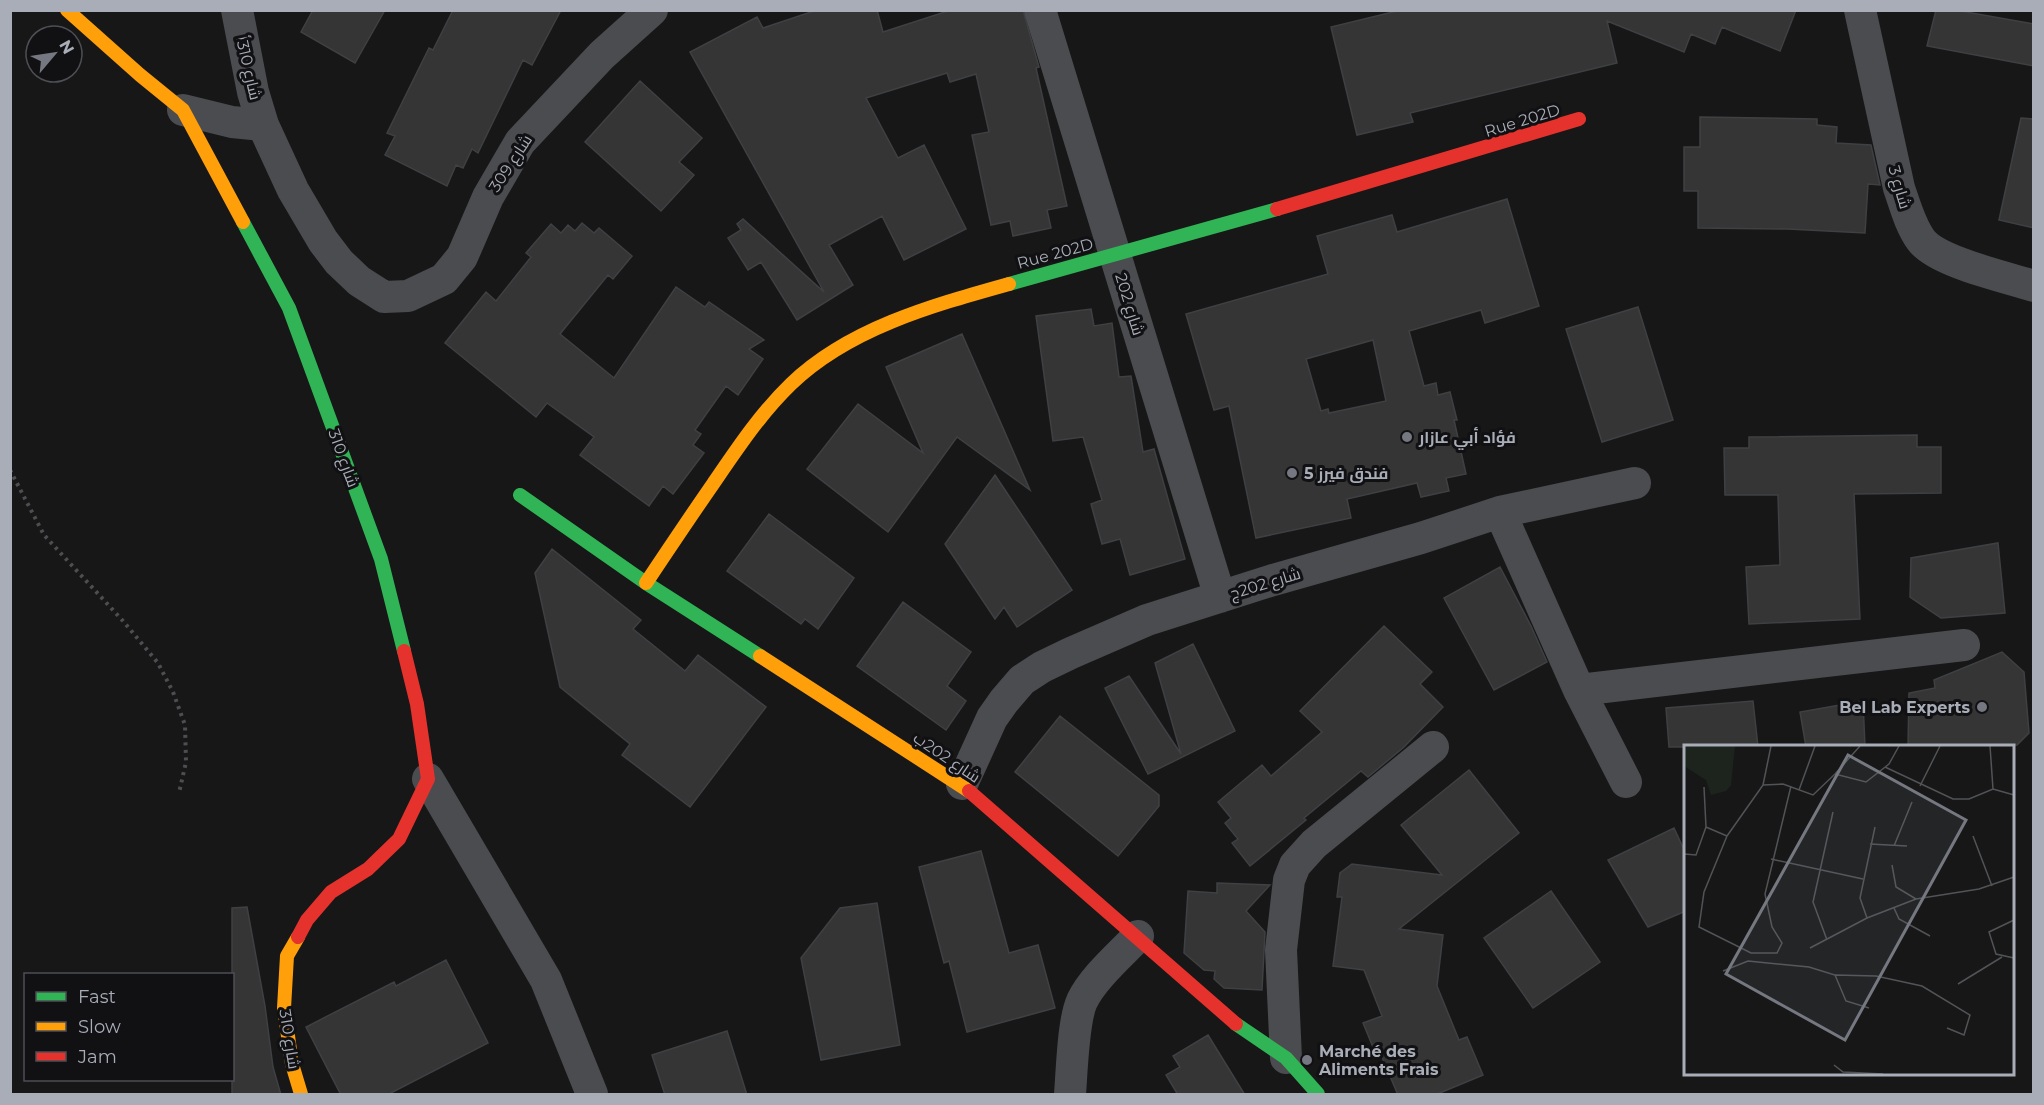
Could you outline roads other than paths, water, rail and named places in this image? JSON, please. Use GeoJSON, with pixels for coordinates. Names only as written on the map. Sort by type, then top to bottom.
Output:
{"type":"FeatureCollection","features":[{"type":"Feature","properties":{"kind":"street"},"geometry":{"type":"LineString","coordinates":[[67,10],[183,110],[232,122],[263,125]]}},
{"type":"Feature","properties":{"kind":"street","name":"شارع 310أ"},"geometry":{"type":"LineString","coordinates":[[237,10],[253,92],[263,125]]}},
{"type":"Feature","properties":{"kind":"street","name":"شارع 309"},"geometry":{"type":"LineString","coordinates":[[263,125],[293,190],[323,241],[339,262],[359,281],[384,297],[408,296],[444,279],[462,257],[489,197],[520,142],[602,55],[652,10]]}},
{"type":"Feature","properties":{"kind":"street","name":"شارع 202"},"geometry":{"type":"LineString","coordinates":[[1040,10],[1220,597]]}},
{"type":"Feature","properties":{"kind":"street","name":"شارع 3"},"geometry":{"type":"LineString","coordinates":[[1860,10],[1899,188],[1909,216],[1922,241],[1937,254],[2034,286]]}},
{"type":"Feature","properties":{"kind":"street","name":"شارع 310"},"geometry":{"type":"LineString","coordinates":[[183,110],[289,308],[381,559],[417,704],[429,779],[399,839],[368,870],[331,892],[307,920],[287,956],[284,1008],[292,1064],[301,1095]]}},
{"type":"Feature","properties":{"kind":"street","name":"Rue 202D"},"geometry":{"type":"LineString","coordinates":[[646,583],[752,426],[792,383],[824,358],[863,335],[944,302],[1328,195],[1579,119]]}},
{"type":"Feature","properties":{"kind":"street","name":"شارع 202ج"},"geometry":{"type":"LineString","coordinates":[[963,784],[992,718],[1022,681],[1042,667],[1147,620],[1220,597],[1421,538],[1500,512],[1635,483]]}},
{"type":"Feature","properties":{"kind":"street","name":"شارع 202ب"},"geometry":{"type":"LineString","coordinates":[[520,495],[646,583],[963,784],[1246,1032],[1286,1058],[1318,1095]]}},
{"type":"Feature","properties":{"kind":"street"},"geometry":{"type":"LineString","coordinates":[[1500,512],[1579,690],[1626,782]]}},
{"type":"Feature","properties":{"kind":"street"},"geometry":{"type":"LineString","coordinates":[[1579,690],[1964,645]]}},
{"type":"Feature","properties":{"kind":"street"},"geometry":{"type":"LineString","coordinates":[[1286,1058],[1281,950],[1289,880],[1295,865],[1314,844],[1433,747]]}},
{"type":"Feature","properties":{"kind":"street"},"geometry":{"type":"LineString","coordinates":[[429,779],[546,980],[592,1095]]}},
{"type":"Feature","properties":{"kind":"street"},"geometry":{"type":"LineString","coordinates":[[1070,1095],[1078,1014],[1083,1000],[1138,936]]}},
{"type":"Feature","properties":{"kind":"place","name":"فؤاد أبي عازار"},"geometry":{"type":"Point","coordinates":[1407,437]}},
{"type":"Feature","properties":{"kind":"place","name":"فندق فيرز 5"},"geometry":{"type":"Point","coordinates":[1292,473]}},
{"type":"Feature","properties":{"kind":"place","name":"Bel Lab Experts"},"geometry":{"type":"Point","coordinates":[1982,707]}},
{"type":"Feature","properties":{"kind":"place","name":"Marché des Aliments Frais"},"geometry":{"type":"Point","coordinates":[1307,1060]}}]}
